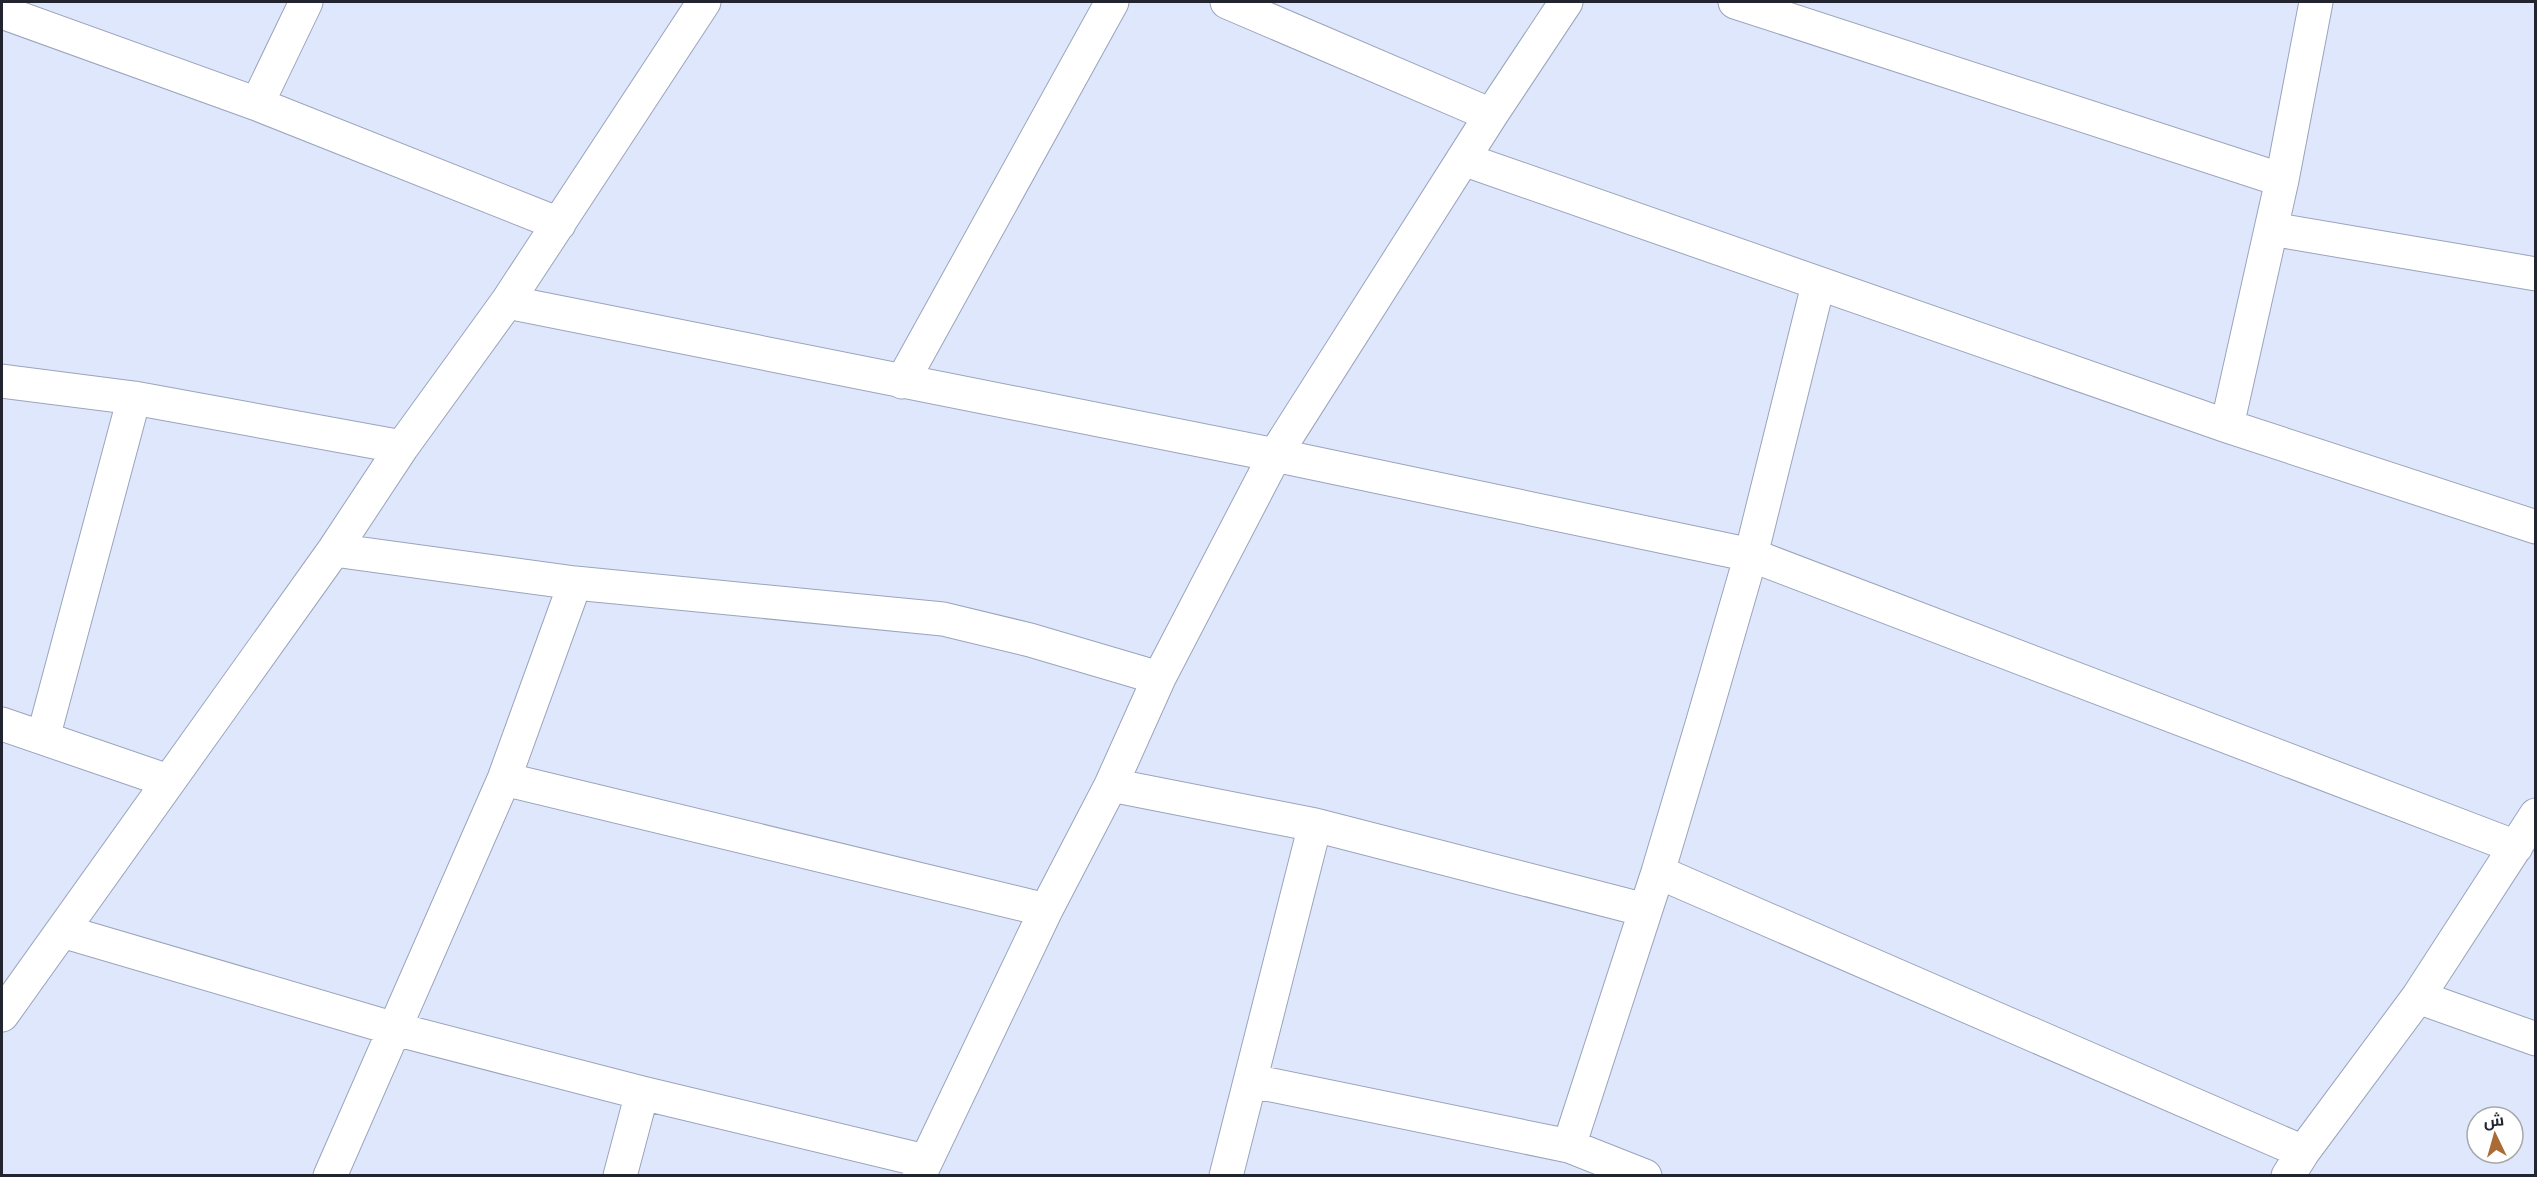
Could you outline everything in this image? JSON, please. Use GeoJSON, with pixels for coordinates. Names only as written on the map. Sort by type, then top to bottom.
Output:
{"type":"FeatureCollection","features":[{"type":"Feature","properties":{"kind":"street"},"geometry":{"type":"LineString","coordinates":[[257,104],[306,2]]}},
{"type":"Feature","properties":{"kind":"street"},"geometry":{"type":"LineString","coordinates":[[4,1009],[334,550],[402,447],[507,302],[704,2]]}},
{"type":"Feature","properties":{"kind":"street"},"geometry":{"type":"LineString","coordinates":[[902,382],[1112,2]]}},
{"type":"Feature","properties":{"kind":"street"},"geometry":{"type":"LineString","coordinates":[[1227,2],[1491,115]]}},
{"type":"Feature","properties":{"kind":"street"},"geometry":{"type":"LineString","coordinates":[[62,931],[395,1029],[922,1168],[1046,910],[1111,785],[1159,678],[1275,454],[1491,115],[1566,2]]}},
{"type":"Feature","properties":{"kind":"street"},"geometry":{"type":"LineString","coordinates":[[1735,2],[2282,180]]}},
{"type":"Feature","properties":{"kind":"street"},"geometry":{"type":"LineString","coordinates":[[2227,426],[2282,180],[2316,2]]}},
{"type":"Feature","properties":{"kind":"street"},"geometry":{"type":"LineString","coordinates":[[2,12],[257,104],[559,224]]}},
{"type":"Feature","properties":{"kind":"street"},"geometry":{"type":"LineString","coordinates":[[1463,159],[1818,285],[2227,426],[2535,527]]}},
{"type":"Feature","properties":{"kind":"street"},"geometry":{"type":"LineString","coordinates":[[2271,229],[2535,274]]}},
{"type":"Feature","properties":{"kind":"street"},"geometry":{"type":"LineString","coordinates":[[1569,1146],[1658,872],[1751,555],[1818,285]]}},
{"type":"Feature","properties":{"kind":"street"},"geometry":{"type":"LineString","coordinates":[[507,302],[1275,454],[1751,555],[2516,848]]}},
{"type":"Feature","properties":{"kind":"street"},"geometry":{"type":"LineString","coordinates":[[2,381],[134,398],[402,447]]}},
{"type":"Feature","properties":{"kind":"street"},"geometry":{"type":"LineString","coordinates":[[43,738],[134,398]]}},
{"type":"Feature","properties":{"kind":"street"},"geometry":{"type":"LineString","coordinates":[[334,550],[575,583],[943,619],[1030,640],[1159,678]]}},
{"type":"Feature","properties":{"kind":"street"},"geometry":{"type":"LineString","coordinates":[[330,1176],[504,779],[575,583]]}},
{"type":"Feature","properties":{"kind":"street"},"geometry":{"type":"LineString","coordinates":[[2,724],[168,781]]}},
{"type":"Feature","properties":{"kind":"street"},"geometry":{"type":"LineString","coordinates":[[504,779],[1046,910]]}},
{"type":"Feature","properties":{"kind":"street"},"geometry":{"type":"LineString","coordinates":[[1111,785],[1315,825],[1645,910]]}},
{"type":"Feature","properties":{"kind":"street"},"geometry":{"type":"LineString","coordinates":[[1658,872],[2296,1164],[2418,997],[2516,848],[2535,815]]}},
{"type":"Feature","properties":{"kind":"street"},"geometry":{"type":"LineString","coordinates":[[1226,1176],[1252,1081],[1315,825]]}},
{"type":"Feature","properties":{"kind":"street"},"geometry":{"type":"LineString","coordinates":[[2418,997],[2535,1039]]}},
{"type":"Feature","properties":{"kind":"street"},"geometry":{"type":"LineString","coordinates":[[1252,1081],[1569,1146],[1645,1176]]}},
{"type":"Feature","properties":{"kind":"street"},"geometry":{"type":"LineString","coordinates":[[620,1176],[642,1093]]}}]}
